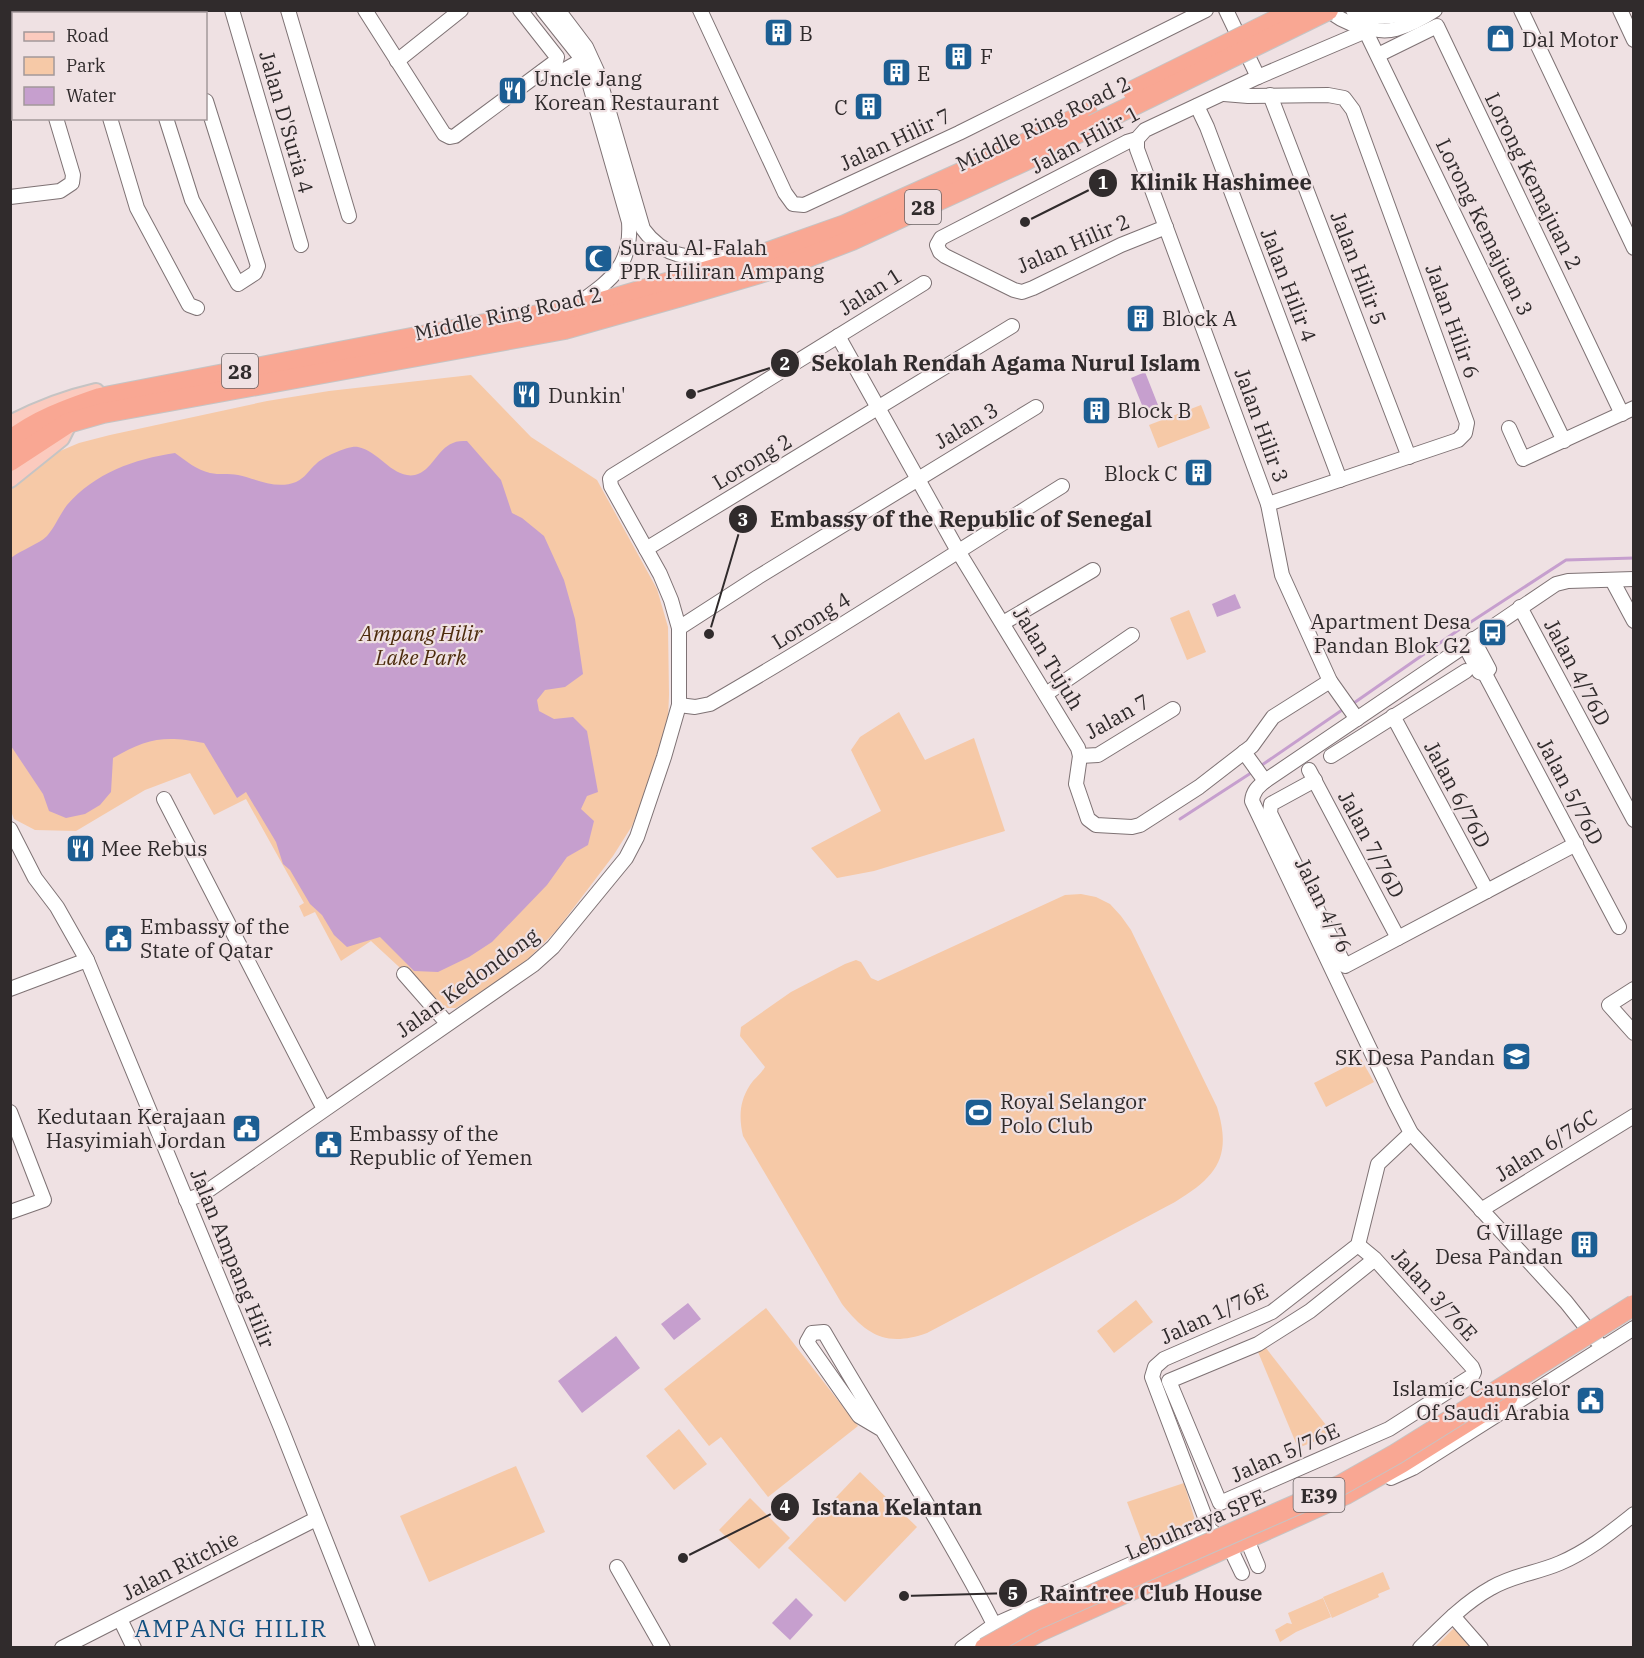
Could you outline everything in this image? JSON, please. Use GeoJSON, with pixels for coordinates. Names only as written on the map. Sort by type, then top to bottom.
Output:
{"type":"FeatureCollection","features":[{"type":"Feature","properties":{"kind":"highway","name":"Middle Ring Road 2"},"geometry":{"type":"LineString","coordinates":[[10,460],[68,423],[113,411],[565,328],[790,264],[852,240],[1024,161],[1090,119],[1296,10]]}},
{"type":"Feature","properties":{"kind":"highway","name":"Middle Ring Road 2"},"geometry":{"type":"LineString","coordinates":[[10,441],[26,429],[62,410],[100,398],[479,325],[569,310],[797,243],[871,213],[1016,148],[1090,119],[1329,10]]}},
{"type":"Feature","properties":{"kind":"highway","name":"Lebuhraya SPE"},"geometry":{"type":"LineString","coordinates":[[985,1647],[1035,1620],[1341,1485],[1396,1454],[1634,1306]]}},
{"type":"Feature","properties":{"kind":"highway","name":"Lebuhraya SPE"},"geometry":{"type":"LineString","coordinates":[[1008,1647],[1346,1494],[1401,1463],[1634,1317]]}},
{"type":"Feature","properties":{"kind":"main road"},"geometry":{"type":"LineString","coordinates":[[10,424],[36,410],[67,398],[98,392],[138,391]]}},
{"type":"Feature","properties":{"kind":"main road"},"geometry":{"type":"LineString","coordinates":[[10,480],[62,438],[68,423]]}},
{"type":"Feature","properties":{"kind":"street","name":"Jalan D'Suria 4"},"geometry":{"type":"LineString","coordinates":[[232,10],[301,245]]}},
{"type":"Feature","properties":{"kind":"street"},"geometry":{"type":"LineString","coordinates":[[288,10],[349,216]]}},
{"type":"Feature","properties":{"kind":"street"},"geometry":{"type":"LineString","coordinates":[[397,61],[461,10]]}},
{"type":"Feature","properties":{"kind":"street"},"geometry":{"type":"LineString","coordinates":[[368,15],[444,135],[450,137],[455,136],[556,61],[557,57],[520,10]]}},
{"type":"Feature","properties":{"kind":"street"},"geometry":{"type":"LineString","coordinates":[[543,10],[582,60],[602,122],[629,222],[630,236],[623,264],[615,275],[569,310]]}},
{"type":"Feature","properties":{"kind":"street"},"geometry":{"type":"LineString","coordinates":[[558,10],[586,47],[597,71],[643,229],[662,249],[674,255],[754,257]]}},
{"type":"Feature","properties":{"kind":"street","name":"Jalan Hilir 7"},"geometry":{"type":"LineString","coordinates":[[700,10],[785,193],[793,204],[804,205],[968,128],[1206,10]]}},
{"type":"Feature","properties":{"kind":"street"},"geometry":{"type":"LineString","coordinates":[[1226,10],[1258,77]]}},
{"type":"Feature","properties":{"kind":"street"},"geometry":{"type":"LineString","coordinates":[[1329,10],[1336,17],[1369,30],[1394,30],[1411,24],[1435,10]]}},
{"type":"Feature","properties":{"kind":"street"},"geometry":{"type":"LineString","coordinates":[[1353,10],[1375,17],[1399,16],[1413,10]]}},
{"type":"Feature","properties":{"kind":"street"},"geometry":{"type":"LineString","coordinates":[[1521,10],[1634,248]]}},
{"type":"Feature","properties":{"kind":"street"},"geometry":{"type":"LineString","coordinates":[[1531,10],[1634,227]]}},
{"type":"Feature","properties":{"kind":"street"},"geometry":{"type":"LineString","coordinates":[[1620,10],[1634,40]]}},
{"type":"Feature","properties":{"kind":"street","name":"Lorong Kemajuan 2"},"geometry":{"type":"LineString","coordinates":[[1378,55],[1437,26],[1628,411]]}},
{"type":"Feature","properties":{"kind":"street","name":"Jalan Hilir 1"},"geometry":{"type":"LineString","coordinates":[[937,245],[941,238],[1127,142],[1137,139],[1145,130],[1258,77],[1369,30]]}},
{"type":"Feature","properties":{"kind":"street","name":"Lorong Kemajuan 3"},"geometry":{"type":"LineString","coordinates":[[1369,30],[1378,55],[1564,441]]}},
{"type":"Feature","properties":{"kind":"street"},"geometry":{"type":"LineString","coordinates":[[543,71],[552,77],[582,60]]}},
{"type":"Feature","properties":{"kind":"street","name":"Jalan Hilir 6"},"geometry":{"type":"LineString","coordinates":[[1222,94],[1328,95],[1344,99],[1353,110],[1467,423],[1465,433],[1458,440],[1268,504]]}},
{"type":"Feature","properties":{"kind":"street","name":"Jalan Hilir 5"},"geometry":{"type":"LineString","coordinates":[[1270,95],[1409,457]]}},
{"type":"Feature","properties":{"kind":"street"},"geometry":{"type":"LineString","coordinates":[[167,120],[192,200],[238,284],[255,273],[258,266],[207,104]]}},
{"type":"Feature","properties":{"kind":"street","name":"Jalan Hilir 4"},"geometry":{"type":"LineString","coordinates":[[1197,106],[1207,127],[1340,480]]}},
{"type":"Feature","properties":{"kind":"street"},"geometry":{"type":"LineString","coordinates":[[10,197],[60,191],[72,183],[73,175],[57,120]]}},
{"type":"Feature","properties":{"kind":"street"},"geometry":{"type":"LineString","coordinates":[[111,120],[137,208],[189,305],[197,308]]}},
{"type":"Feature","properties":{"kind":"street","name":"Jalan Hilir 3"},"geometry":{"type":"LineString","coordinates":[[1137,139],[1137,149],[1268,504],[1282,575],[1330,681],[1354,715]]}},
{"type":"Feature","properties":{"kind":"street","name":"Jalan Hilir 2"},"geometry":{"type":"LineString","coordinates":[[937,245],[945,256],[1014,290],[1022,291],[1166,226]]}},
{"type":"Feature","properties":{"kind":"street","name":"Jalan 1"},"geometry":{"type":"LineString","coordinates":[[610,479],[924,283]]}},
{"type":"Feature","properties":{"kind":"street","name":"Lorong 2"},"geometry":{"type":"LineString","coordinates":[[646,549],[1012,326]]}},
{"type":"Feature","properties":{"kind":"street","name":"Jalan Tujuh"},"geometry":{"type":"LineString","coordinates":[[838,336],[958,550],[1078,748],[1080,756]]}},
{"type":"Feature","properties":{"kind":"street","name":"Jalan 3"},"geometry":{"type":"LineString","coordinates":[[679,628],[1036,407]]}},
{"type":"Feature","properties":{"kind":"street"},"geometry":{"type":"LineString","coordinates":[[1509,428],[1523,459],[1628,411]]}},
{"type":"Feature","properties":{"kind":"street","name":"Jalan Kedondong"},"geometry":{"type":"LineString","coordinates":[[186,1200],[203,1194],[533,965],[546,953],[626,858],[637,837],[658,777],[679,705],[679,628],[664,583],[611,486],[610,479]]}},
{"type":"Feature","properties":{"kind":"street","name":"Lorong 4"},"geometry":{"type":"LineString","coordinates":[[679,705],[696,707],[710,704],[846,623],[1062,486]]}},
{"type":"Feature","properties":{"kind":"street"},"geometry":{"type":"LineString","coordinates":[[1003,623],[1093,570]]}},
{"type":"Feature","properties":{"kind":"street"},"geometry":{"type":"LineString","coordinates":[[1080,756],[1076,784],[1088,819],[1096,825],[1132,827],[1140,825],[1199,787],[1255,766],[1354,715],[1556,584],[1568,581],[1634,579]]}},
{"type":"Feature","properties":{"kind":"street"},"geometry":{"type":"LineString","coordinates":[[1612,580],[1634,621]]}},
{"type":"Feature","properties":{"kind":"street","name":"Jalan 4/76D"},"geometry":{"type":"LineString","coordinates":[[1520,607],[1634,820]]}},
{"type":"Feature","properties":{"kind":"street"},"geometry":{"type":"LineString","coordinates":[[1046,694],[1132,635]]}},
{"type":"Feature","properties":{"kind":"street","name":"Jalan 5/76D"},"geometry":{"type":"LineString","coordinates":[[1469,641],[1489,669],[1485,674],[1619,927]]}},
{"type":"Feature","properties":{"kind":"street"},"geometry":{"type":"LineString","coordinates":[[1331,756],[1466,671]]}},
{"type":"Feature","properties":{"kind":"street"},"geometry":{"type":"LineString","coordinates":[[1255,766],[1251,746],[1273,717],[1330,681]]}},
{"type":"Feature","properties":{"kind":"street","name":"Jalan 7"},"geometry":{"type":"LineString","coordinates":[[1080,756],[1098,755],[1173,709]]}},
{"type":"Feature","properties":{"kind":"street","name":"Jalan 6/76D"},"geometry":{"type":"LineString","coordinates":[[1393,716],[1487,891]]}},
{"type":"Feature","properties":{"kind":"street","name":"Jalan 4/76"},"geometry":{"type":"LineString","coordinates":[[1255,766],[1252,801],[1258,816],[1411,1133],[1591,1334]]}},
{"type":"Feature","properties":{"kind":"street","name":"Jalan 7/76D"},"geometry":{"type":"LineString","coordinates":[[1312,775],[1398,938],[1345,966],[1270,813],[1271,804],[1312,775]]}},
{"type":"Feature","properties":{"kind":"street"},"geometry":{"type":"LineString","coordinates":[[164,799],[324,1109]]}},
{"type":"Feature","properties":{"kind":"street","name":"Jalan Ampang Hilir"},"geometry":{"type":"LineString","coordinates":[[10,829],[36,878],[57,907],[87,960],[281,1428],[368,1647]]}},
{"type":"Feature","properties":{"kind":"street"},"geometry":{"type":"LineString","coordinates":[[1398,938],[1575,844]]}},
{"type":"Feature","properties":{"kind":"street"},"geometry":{"type":"LineString","coordinates":[[10,989],[87,960]]}},
{"type":"Feature","properties":{"kind":"street"},"geometry":{"type":"LineString","coordinates":[[404,974],[447,1023]]}},
{"type":"Feature","properties":{"kind":"street"},"geometry":{"type":"LineString","coordinates":[[1634,989],[1609,1005],[1634,1033]]}},
{"type":"Feature","properties":{"kind":"street"},"geometry":{"type":"LineString","coordinates":[[10,1112],[44,1200],[10,1212]]}},
{"type":"Feature","properties":{"kind":"street","name":"Jalan 6/76C"},"geometry":{"type":"LineString","coordinates":[[1482,1210],[1634,1116]]}},
{"type":"Feature","properties":{"kind":"street"},"geometry":{"type":"LineString","coordinates":[[1358,1245],[1378,1164],[1411,1133]]}},
{"type":"Feature","properties":{"kind":"street","name":"Jalan 3/76E"},"geometry":{"type":"LineString","coordinates":[[1358,1245],[1375,1259],[1472,1367],[1474,1372],[1472,1376]]}},
{"type":"Feature","properties":{"kind":"street","name":"Jalan 1/76E"},"geometry":{"type":"LineString","coordinates":[[1211,1533],[1152,1377],[1155,1367],[1164,1359],[1272,1312],[1358,1245]]}},
{"type":"Feature","properties":{"kind":"street","name":"Jalan 5/76E"},"geometry":{"type":"LineString","coordinates":[[1375,1259],[1302,1316],[1258,1344],[1169,1382],[1218,1500],[1222,1503],[1389,1429],[1472,1376]]}},
{"type":"Feature","properties":{"kind":"street"},"geometry":{"type":"LineString","coordinates":[[1591,1334],[1634,1295]]}},
{"type":"Feature","properties":{"kind":"street"},"geometry":{"type":"LineString","coordinates":[[962,1647],[994,1625],[1147,1557],[1319,1488],[1400,1446],[1591,1334],[1634,1306]]}},
{"type":"Feature","properties":{"kind":"street"},"geometry":{"type":"LineString","coordinates":[[1591,1334],[1603,1342],[1634,1326]]}},
{"type":"Feature","properties":{"kind":"street"},"geometry":{"type":"LineString","coordinates":[[1018,1647],[1413,1468],[1634,1326]]}},
{"type":"Feature","properties":{"kind":"street"},"geometry":{"type":"LineString","coordinates":[[881,1429],[859,1416],[807,1342],[812,1333],[824,1332],[976,1588],[994,1625],[1008,1647]]}},
{"type":"Feature","properties":{"kind":"street"},"geometry":{"type":"LineString","coordinates":[[1558,1376],[1593,1351],[1591,1334]]}},
{"type":"Feature","properties":{"kind":"street"},"geometry":{"type":"LineString","coordinates":[[1420,1647],[1474,1598],[1507,1579],[1557,1564],[1579,1554],[1634,1514]]}},
{"type":"Feature","properties":{"kind":"street","name":"Jalan Ritchie"},"geometry":{"type":"LineString","coordinates":[[62,1647],[316,1519]]}},
{"type":"Feature","properties":{"kind":"street"},"geometry":{"type":"LineString","coordinates":[[1248,1542],[1258,1566]]}},
{"type":"Feature","properties":{"kind":"street"},"geometry":{"type":"LineString","coordinates":[[1230,1550],[1242,1572]]}},
{"type":"Feature","properties":{"kind":"street"},"geometry":{"type":"LineString","coordinates":[[616,1567],[663,1647]]}},
{"type":"Feature","properties":{"kind":"street"},"geometry":{"type":"LineString","coordinates":[[1453,1616],[1481,1647]]}},
{"type":"Feature","properties":{"kind":"street"},"geometry":{"type":"LineString","coordinates":[[120,1619],[134,1647]]}},
{"type":"Feature","properties":{"kind":"green space","name":"Ampang Hilir Lake Park"},"geometry":{"type":"Polygon","coordinates":[[[471,375],[531,437],[597,480],[657,589],[668,627],[668,719],[654,771],[632,826],[613,856],[556,931],[521,966],[456,1008],[446,1008],[371,941],[341,961],[315,912],[304,917],[299,906],[304,903],[246,799],[214,815],[190,773],[145,790],[76,831],[35,830],[14,819],[11,811],[11,486],[60,451],[79,443],[110,435],[267,401],[329,391],[471,375]]]}},
{"type":"Feature","properties":{"kind":"green space"},"geometry":{"type":"Polygon","coordinates":[[[1201,405],[1210,428],[1158,448],[1149,425],[1201,405]]]}},
{"type":"Feature","properties":{"kind":"green space"},"geometry":{"type":"Polygon","coordinates":[[[1189,610],[1206,652],[1187,660],[1170,618],[1189,610]]]}},
{"type":"Feature","properties":{"kind":"green space"},"geometry":{"type":"Polygon","coordinates":[[[899,712],[925,760],[974,738],[1005,831],[874,871],[837,878],[811,848],[881,811],[851,750],[860,737],[899,712]]]}},
{"type":"Feature","properties":{"kind":"green space","name":"Royal Selangor Polo Club"},"geometry":{"type":"Polygon","coordinates":[[[1081,894],[1096,897],[1110,904],[1131,930],[1217,1107],[1223,1139],[1218,1163],[1202,1183],[1175,1202],[927,1333],[900,1339],[879,1336],[860,1324],[842,1304],[743,1136],[742,1104],[750,1085],[765,1067],[740,1036],[741,1027],[791,992],[845,964],[856,960],[861,962],[871,978],[878,981],[1065,895],[1081,894]]]}},
{"type":"Feature","properties":{"kind":"green space"},"geometry":{"type":"Polygon","coordinates":[[[1361,1059],[1374,1082],[1326,1107],[1314,1083],[1361,1059]]]}},
{"type":"Feature","properties":{"kind":"green space"},"geometry":{"type":"Polygon","coordinates":[[[1136,1300],[1153,1322],[1114,1353],[1097,1331],[1136,1300]]]}},
{"type":"Feature","properties":{"kind":"green space"},"geometry":{"type":"Polygon","coordinates":[[[766,1308],[858,1426],[768,1497],[721,1437],[709,1446],[664,1389],[766,1308]]]}},
{"type":"Feature","properties":{"kind":"green space"},"geometry":{"type":"Polygon","coordinates":[[[1266,1348],[1333,1434],[1298,1448],[1258,1352],[1266,1348]]]}},
{"type":"Feature","properties":{"kind":"green space"},"geometry":{"type":"Polygon","coordinates":[[[679,1429],[707,1464],[674,1490],[646,1456],[679,1429]]]}},
{"type":"Feature","properties":{"kind":"green space"},"geometry":{"type":"Polygon","coordinates":[[[516,1466],[545,1532],[429,1582],[400,1516],[516,1466]]]}},
{"type":"Feature","properties":{"kind":"green space"},"geometry":{"type":"Polygon","coordinates":[[[860,1472],[917,1527],[845,1602],[788,1548],[860,1472]]]}},
{"type":"Feature","properties":{"kind":"green space"},"geometry":{"type":"Polygon","coordinates":[[[1184,1483],[1197,1527],[1146,1553],[1127,1502],[1184,1483]]]}},
{"type":"Feature","properties":{"kind":"green space"},"geometry":{"type":"Polygon","coordinates":[[[750,1498],[790,1538],[759,1569],[719,1530],[750,1498]]]}},
{"type":"Feature","properties":{"kind":"green space"},"geometry":{"type":"Polygon","coordinates":[[[1383,1572],[1390,1589],[1378,1594],[1379,1597],[1332,1618],[1323,1597],[1383,1572]]]}},
{"type":"Feature","properties":{"kind":"green space"},"geometry":{"type":"Polygon","coordinates":[[[1323,1598],[1331,1617],[1296,1632],[1280,1642],[1275,1630],[1287,1623],[1292,1624],[1288,1613],[1323,1598]]]}},
{"type":"Feature","properties":{"kind":"green space"},"geometry":{"type":"Polygon","coordinates":[[[1454,1628],[1472,1647],[1434,1648],[1454,1628]]]}},
{"type":"Feature","properties":{"kind":"water"},"geometry":{"type":"Polygon","coordinates":[[[1145,372],[1158,405],[1144,410],[1131,378],[1145,372]]]}},
{"type":"Feature","properties":{"kind":"water","name":"Ampang Hilir Lake Park"},"geometry":{"type":"Polygon","coordinates":[[[467,441],[501,480],[512,513],[544,536],[564,580],[575,619],[583,674],[565,687],[545,690],[537,700],[539,711],[554,719],[573,717],[587,731],[598,792],[587,796],[581,809],[594,821],[588,845],[567,857],[547,885],[492,942],[469,957],[438,972],[414,971],[380,937],[347,947],[334,935],[322,915],[310,904],[290,870],[283,864],[276,842],[246,792],[237,798],[204,743],[167,739],[136,746],[113,758],[111,792],[100,805],[85,814],[66,818],[49,811],[43,794],[11,746],[11,558],[47,536],[67,505],[78,494],[116,469],[145,459],[175,453],[205,472],[238,475],[281,485],[296,482],[324,458],[354,447],[366,450],[400,473],[415,475],[426,469],[447,446],[467,441]]]}},
{"type":"Feature","properties":{"kind":"water"},"geometry":{"type":"Polygon","coordinates":[[[1235,594],[1241,608],[1217,617],[1212,604],[1235,594]]]}},
{"type":"Feature","properties":{"kind":"water"},"geometry":{"type":"Polygon","coordinates":[[[688,1303],[701,1319],[674,1340],[661,1324],[688,1303]]]}},
{"type":"Feature","properties":{"kind":"water"},"geometry":{"type":"Polygon","coordinates":[[[616,1336],[640,1368],[582,1413],[558,1381],[616,1336]]]}},
{"type":"Feature","properties":{"kind":"water"},"geometry":{"type":"Polygon","coordinates":[[[796,1598],[813,1615],[790,1640],[772,1623],[796,1598]]]}},
{"type":"Feature","properties":{"kind":"waterway"},"geometry":{"type":"LineString","coordinates":[[1351,705],[1457,631],[1566,560],[1634,558]]}},
{"type":"Feature","properties":{"kind":"waterway"},"geometry":{"type":"LineString","coordinates":[[1259,767],[1345,708]]}},
{"type":"Feature","properties":{"kind":"waterway"},"geometry":{"type":"LineString","coordinates":[[1180,819],[1254,771]]}},
{"type":"Feature","properties":{"kind":"place","name":"B"},"geometry":{"type":"Point","coordinates":[778,33]}},
{"type":"Feature","properties":{"kind":"place","name":"Dal Motor"},"geometry":{"type":"Point","coordinates":[1501,39]}},
{"type":"Feature","properties":{"kind":"place","name":"F"},"geometry":{"type":"Point","coordinates":[959,56]}},
{"type":"Feature","properties":{"kind":"place","name":"E"},"geometry":{"type":"Point","coordinates":[896,73]}},
{"type":"Feature","properties":{"kind":"place","name":"Uncle Jang Korean Restaurant"},"geometry":{"type":"Point","coordinates":[513,90]}},
{"type":"Feature","properties":{"kind":"place","name":"C"},"geometry":{"type":"Point","coordinates":[869,107]}},
{"type":"Feature","properties":{"kind":"place","name":"Klinik Hashimee"},"geometry":{"type":"Point","coordinates":[1025,222]}},
{"type":"Feature","properties":{"kind":"place","name":"Surau Al-Falah PPR Hiliran Ampang"},"geometry":{"type":"Point","coordinates":[599,259]}},
{"type":"Feature","properties":{"kind":"place","name":"Block A"},"geometry":{"type":"Point","coordinates":[1141,318]}},
{"type":"Feature","properties":{"kind":"place","name":"Sekolah Rendah Agama Nurul Islam"},"geometry":{"type":"Point","coordinates":[691,394]}},
{"type":"Feature","properties":{"kind":"place","name":"Dunkin'"},"geometry":{"type":"Point","coordinates":[527,395]}},
{"type":"Feature","properties":{"kind":"place","name":"Block B"},"geometry":{"type":"Point","coordinates":[1096,410]}},
{"type":"Feature","properties":{"kind":"place","name":"Block C"},"geometry":{"type":"Point","coordinates":[1199,473]}},
{"type":"Feature","properties":{"kind":"place","name":"Apartment Desa Pandan Blok G2"},"geometry":{"type":"Point","coordinates":[1492,633]}},
{"type":"Feature","properties":{"kind":"place","name":"Embassy of the Republic of Senegal"},"geometry":{"type":"Point","coordinates":[709,634]}},
{"type":"Feature","properties":{"kind":"place","name":"Mee Rebus"},"geometry":{"type":"Point","coordinates":[80,848]}},
{"type":"Feature","properties":{"kind":"place","name":"Embassy of the State of Qatar"},"geometry":{"type":"Point","coordinates":[119,938]}},
{"type":"Feature","properties":{"kind":"place","name":"SK Desa Pandan"},"geometry":{"type":"Point","coordinates":[1516,1057]}},
{"type":"Feature","properties":{"kind":"place","name":"Royal Selangor Polo Club"},"geometry":{"type":"Point","coordinates":[979,1113]}},
{"type":"Feature","properties":{"kind":"place","name":"Kedutaan Kerajaan Hasyimiah Jordan"},"geometry":{"type":"Point","coordinates":[247,1128]}},
{"type":"Feature","properties":{"kind":"place","name":"Embassy of the Republic of Yemen"},"geometry":{"type":"Point","coordinates":[328,1145]}},
{"type":"Feature","properties":{"kind":"place","name":"G Village Desa Pandan"},"geometry":{"type":"Point","coordinates":[1584,1244]}},
{"type":"Feature","properties":{"kind":"place","name":"Islamic Caunselor Of Saudi Arabia"},"geometry":{"type":"Point","coordinates":[1591,1400]}},
{"type":"Feature","properties":{"kind":"place","name":"Istana Kelantan"},"geometry":{"type":"Point","coordinates":[683,1558]}},
{"type":"Feature","properties":{"kind":"place","name":"Raintree Club House"},"geometry":{"type":"Point","coordinates":[904,1596]}},
{"type":"Feature","properties":{"kind":"district","name":"AMPANG HILIR"},"geometry":{"type":"Point","coordinates":[231,1628]}}]}
